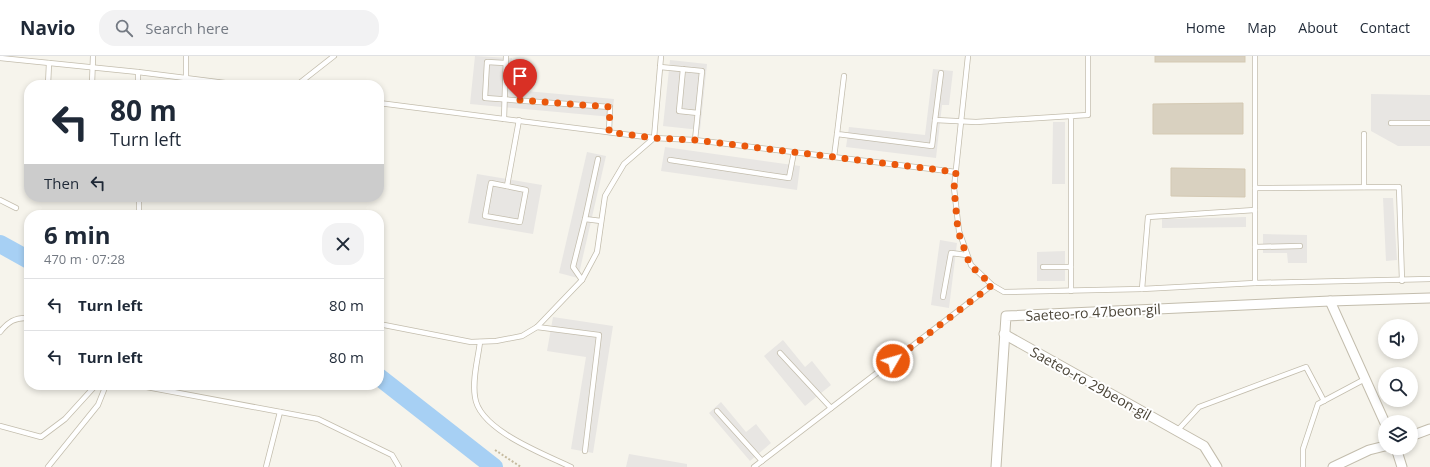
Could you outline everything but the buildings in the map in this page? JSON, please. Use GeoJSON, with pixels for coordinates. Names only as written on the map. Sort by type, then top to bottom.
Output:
{"type":"FeatureCollection","features":[{"type":"Feature","properties":{"kind":"street","name":"Saeteo-ro 47beon-gil"},"geometry":{"type":"LineString","coordinates":[[996,467],[1006,316],[1330,301],[1430,298]]}},
{"type":"Feature","properties":{"kind":"street"},"geometry":{"type":"LineString","coordinates":[[1330,301],[1381,415]]}},
{"type":"Feature","properties":{"kind":"street","name":"Saeteo-ro 29beon-gil"},"geometry":{"type":"LineString","coordinates":[[1004,334],[1204,446],[1217,467]]}},
{"type":"Feature","properties":{"kind":"street"},"geometry":{"type":"LineString","coordinates":[[1418,433],[1430,429]]}},
{"type":"Feature","properties":{"kind":"street"},"geometry":{"type":"LineString","coordinates":[[1333,467],[1369,450],[1378,448]]}},
{"type":"Feature","properties":{"kind":"street"},"geometry":{"type":"LineString","coordinates":[[1398,455],[1402,467]]}},
{"type":"Feature","properties":{"kind":"lane"},"geometry":{"type":"LineString","coordinates":[[92,80],[93,56]]}},
{"type":"Feature","properties":{"kind":"lane"},"geometry":{"type":"LineString","coordinates":[[186,56],[186,78]]}},
{"type":"Feature","properties":{"kind":"lane"},"geometry":{"type":"LineString","coordinates":[[303,80],[334,56]]}},
{"type":"Feature","properties":{"kind":"lane"},"geometry":{"type":"LineString","coordinates":[[504,118],[506,56]]}},
{"type":"Feature","properties":{"kind":"lane"},"geometry":{"type":"LineString","coordinates":[[384,325],[471,342],[496,342],[522,336],[537,327],[582,280],[597,252],[605,196],[624,164],[654,138],[661,56]]}},
{"type":"Feature","properties":{"kind":"lane"},"geometry":{"type":"LineString","coordinates":[[968,56],[954,188],[958,231],[970,265],[992,285],[1004,292],[1142,289],[1255,283],[1402,281],[1430,279]]}},
{"type":"Feature","properties":{"kind":"lane"},"geometry":{"type":"LineString","coordinates":[[935,120],[962,122],[1088,115],[1088,56]]}},
{"type":"Feature","properties":{"kind":"lane"},"geometry":{"type":"LineString","coordinates":[[1255,56],[1255,283]]}},
{"type":"Feature","properties":{"kind":"lane"},"geometry":{"type":"LineString","coordinates":[[0,58],[201,80]]}},
{"type":"Feature","properties":{"kind":"lane"},"geometry":{"type":"LineString","coordinates":[[505,63],[487,62],[485,98],[610,107],[609,132]]}},
{"type":"Feature","properties":{"kind":"lane"},"geometry":{"type":"LineString","coordinates":[[48,80],[49,63]]}},
{"type":"Feature","properties":{"kind":"lane"},"geometry":{"type":"LineString","coordinates":[[660,67],[702,71],[695,140]]}},
{"type":"Feature","properties":{"kind":"lane"},"geometry":{"type":"LineString","coordinates":[[683,69],[679,111],[698,113]]}},
{"type":"Feature","properties":{"kind":"lane"},"geometry":{"type":"LineString","coordinates":[[138,72],[138,80]]}},
{"type":"Feature","properties":{"kind":"lane"},"geometry":{"type":"LineString","coordinates":[[837,134],[932,146],[941,73]]}},
{"type":"Feature","properties":{"kind":"lane"},"geometry":{"type":"LineString","coordinates":[[834,157],[844,76]]}},
{"type":"Feature","properties":{"kind":"lane"},"geometry":{"type":"LineString","coordinates":[[384,104],[654,138],[695,140],[956,172]]}},
{"type":"Feature","properties":{"kind":"lane"},"geometry":{"type":"LineString","coordinates":[[1071,116],[1071,291]]}},
{"type":"Feature","properties":{"kind":"lane"},"geometry":{"type":"LineString","coordinates":[[507,186],[520,120]]}},
{"type":"Feature","properties":{"kind":"lane"},"geometry":{"type":"LineString","coordinates":[[1391,124],[1430,123]]}},
{"type":"Feature","properties":{"kind":"lane"},"geometry":{"type":"LineString","coordinates":[[1364,134],[1364,187]]}},
{"type":"Feature","properties":{"kind":"lane"},"geometry":{"type":"LineString","coordinates":[[670,160],[790,178],[794,152]]}},
{"type":"Feature","properties":{"kind":"lane"},"geometry":{"type":"LineString","coordinates":[[582,280],[573,267],[598,159]]}},
{"type":"Feature","properties":{"kind":"lane"},"geometry":{"type":"LineString","coordinates":[[491,183],[507,186],[526,190],[520,222],[485,216],[491,183]]}},
{"type":"Feature","properties":{"kind":"lane"},"geometry":{"type":"LineString","coordinates":[[1255,188],[1399,186],[1402,281]]}},
{"type":"Feature","properties":{"kind":"lane"},"geometry":{"type":"LineString","coordinates":[[0,200],[16,208]]}},
{"type":"Feature","properties":{"kind":"lane"},"geometry":{"type":"LineString","coordinates":[[1142,289],[1148,217],[1255,210]]}},
{"type":"Feature","properties":{"kind":"lane"},"geometry":{"type":"LineString","coordinates":[[585,219],[601,221]]}},
{"type":"Feature","properties":{"kind":"lane"},"geometry":{"type":"LineString","coordinates":[[1255,247],[1300,246]]}},
{"type":"Feature","properties":{"kind":"lane"},"geometry":{"type":"LineString","coordinates":[[943,297],[951,253],[967,255]]}},
{"type":"Feature","properties":{"kind":"lane"},"geometry":{"type":"LineString","coordinates":[[1043,267],[1071,267]]}},
{"type":"Feature","properties":{"kind":"lane"},"geometry":{"type":"LineString","coordinates":[[754,467],[992,285]]}},
{"type":"Feature","properties":{"kind":"lane"},"geometry":{"type":"LineString","coordinates":[[0,332],[7,322],[24,318]]}},
{"type":"Feature","properties":{"kind":"lane"},"geometry":{"type":"LineString","coordinates":[[537,327],[599,335],[585,451]]}},
{"type":"Feature","properties":{"kind":"lane"},"geometry":{"type":"LineString","coordinates":[[480,342],[474,398],[481,413],[494,426],[522,443],[571,467]]}},
{"type":"Feature","properties":{"kind":"lane"},"geometry":{"type":"LineString","coordinates":[[780,353],[831,408]]}},
{"type":"Feature","properties":{"kind":"lane"},"geometry":{"type":"LineString","coordinates":[[1177,431],[1198,407],[1306,368],[1324,401]]}},
{"type":"Feature","properties":{"kind":"lane"},"geometry":{"type":"LineString","coordinates":[[1303,467],[1303,449],[1318,404],[1365,379]]}},
{"type":"Feature","properties":{"kind":"lane"},"geometry":{"type":"LineString","coordinates":[[0,426],[41,437],[65,419],[91,390]]}},
{"type":"Feature","properties":{"kind":"lane"},"geometry":{"type":"LineString","coordinates":[[48,467],[98,405],[104,390]]}},
{"type":"Feature","properties":{"kind":"lane"},"geometry":{"type":"LineString","coordinates":[[163,390],[318,419],[392,455],[399,467]]}},
{"type":"Feature","properties":{"kind":"lane"},"geometry":{"type":"LineString","coordinates":[[717,411],[762,461]]}},
{"type":"Feature","properties":{"kind":"lane"},"geometry":{"type":"LineString","coordinates":[[266,467],[280,412]]}},
{"type":"Feature","properties":{"kind":"path"},"geometry":{"type":"LineString","coordinates":[[495,450],[521,467]]}},
{"type":"Feature","properties":{"kind":"shaded area"},"geometry":{"type":"Polygon","coordinates":[[[475,56],[512,58],[511,65],[528,67],[526,91],[614,99],[612,117],[470,104],[475,56]]]}},
{"type":"Feature","properties":{"kind":"shaded area"},"geometry":{"type":"Polygon","coordinates":[[[670,60],[707,64],[700,130],[663,126],[670,60]]]}},
{"type":"Feature","properties":{"kind":"shaded area"},"geometry":{"type":"Polygon","coordinates":[[[933,69],[953,71],[949,105],[942,105],[936,158],[846,147],[849,127],[925,135],[933,69]]]}},
{"type":"Feature","properties":{"kind":"shaded area"},"geometry":{"type":"Polygon","coordinates":[[[1371,94],[1430,95],[1430,146],[1398,146],[1371,131],[1371,94]]]}},
{"type":"Feature","properties":{"kind":"shaded area"},"geometry":{"type":"Polygon","coordinates":[[[1053,122],[1065,122],[1065,184],[1052,184],[1053,122]]]}},
{"type":"Feature","properties":{"kind":"shaded area"},"geometry":{"type":"Polygon","coordinates":[[[665,147],[800,166],[797,190],[661,171],[665,147]]]}},
{"type":"Feature","properties":{"kind":"shaded area"},"geometry":{"type":"Polygon","coordinates":[[[587,152],[606,156],[578,278],[559,273],[587,152]]]}},
{"type":"Feature","properties":{"kind":"shaded area"},"geometry":{"type":"Polygon","coordinates":[[[477,174],[542,185],[533,234],[468,223],[477,174]]]}},
{"type":"Feature","properties":{"kind":"shaded area"},"geometry":{"type":"Polygon","coordinates":[[[1383,198],[1393,198],[1397,260],[1386,261],[1383,198]]]}},
{"type":"Feature","properties":{"kind":"shaded area"},"geometry":{"type":"Polygon","coordinates":[[[1246,217],[1246,227],[1162,228],[1162,219],[1246,217]]]}},
{"type":"Feature","properties":{"kind":"shaded area"},"geometry":{"type":"Polygon","coordinates":[[[1263,234],[1307,235],[1307,263],[1288,263],[1287,253],[1263,253],[1263,234]]]}},
{"type":"Feature","properties":{"kind":"shaded area"},"geometry":{"type":"Polygon","coordinates":[[[940,240],[957,243],[949,308],[931,305],[940,240]]]}},
{"type":"Feature","properties":{"kind":"shaded area"},"geometry":{"type":"Polygon","coordinates":[[[1065,251],[1065,281],[1037,281],[1037,252],[1065,251]]]}},
{"type":"Feature","properties":{"kind":"shaded area"},"geometry":{"type":"Polygon","coordinates":[[[553,317],[613,326],[593,453],[571,449],[586,357],[547,351],[553,317]]]}},
{"type":"Feature","properties":{"kind":"shaded area"},"geometry":{"type":"Polygon","coordinates":[[[783,340],[805,367],[812,361],[831,385],[805,406],[764,356],[783,340]]]}},
{"type":"Feature","properties":{"kind":"shaded area"},"geometry":{"type":"Polygon","coordinates":[[[721,402],[746,432],[756,424],[771,443],[750,461],[709,413],[721,402]]]}},
{"type":"Feature","properties":{"kind":"shaded area"},"geometry":{"type":"Polygon","coordinates":[[[629,454],[687,464],[687,467],[626,467],[629,454]]]}},
{"type":"Feature","properties":{"kind":"waterway"},"geometry":{"type":"LineString","coordinates":[[0,244],[24,257]]}},
{"type":"Feature","properties":{"kind":"waterway"},"geometry":{"type":"LineString","coordinates":[[384,381],[494,467]]}},
{"type":"Feature","properties":{"kind":"route"},"geometry":{"type":"LineString","coordinates":[[520,100],[610,107],[609,132],[654,138],[695,140],[956,172],[954,188],[958,231],[970,265],[992,285],[893,361]]}}]}
